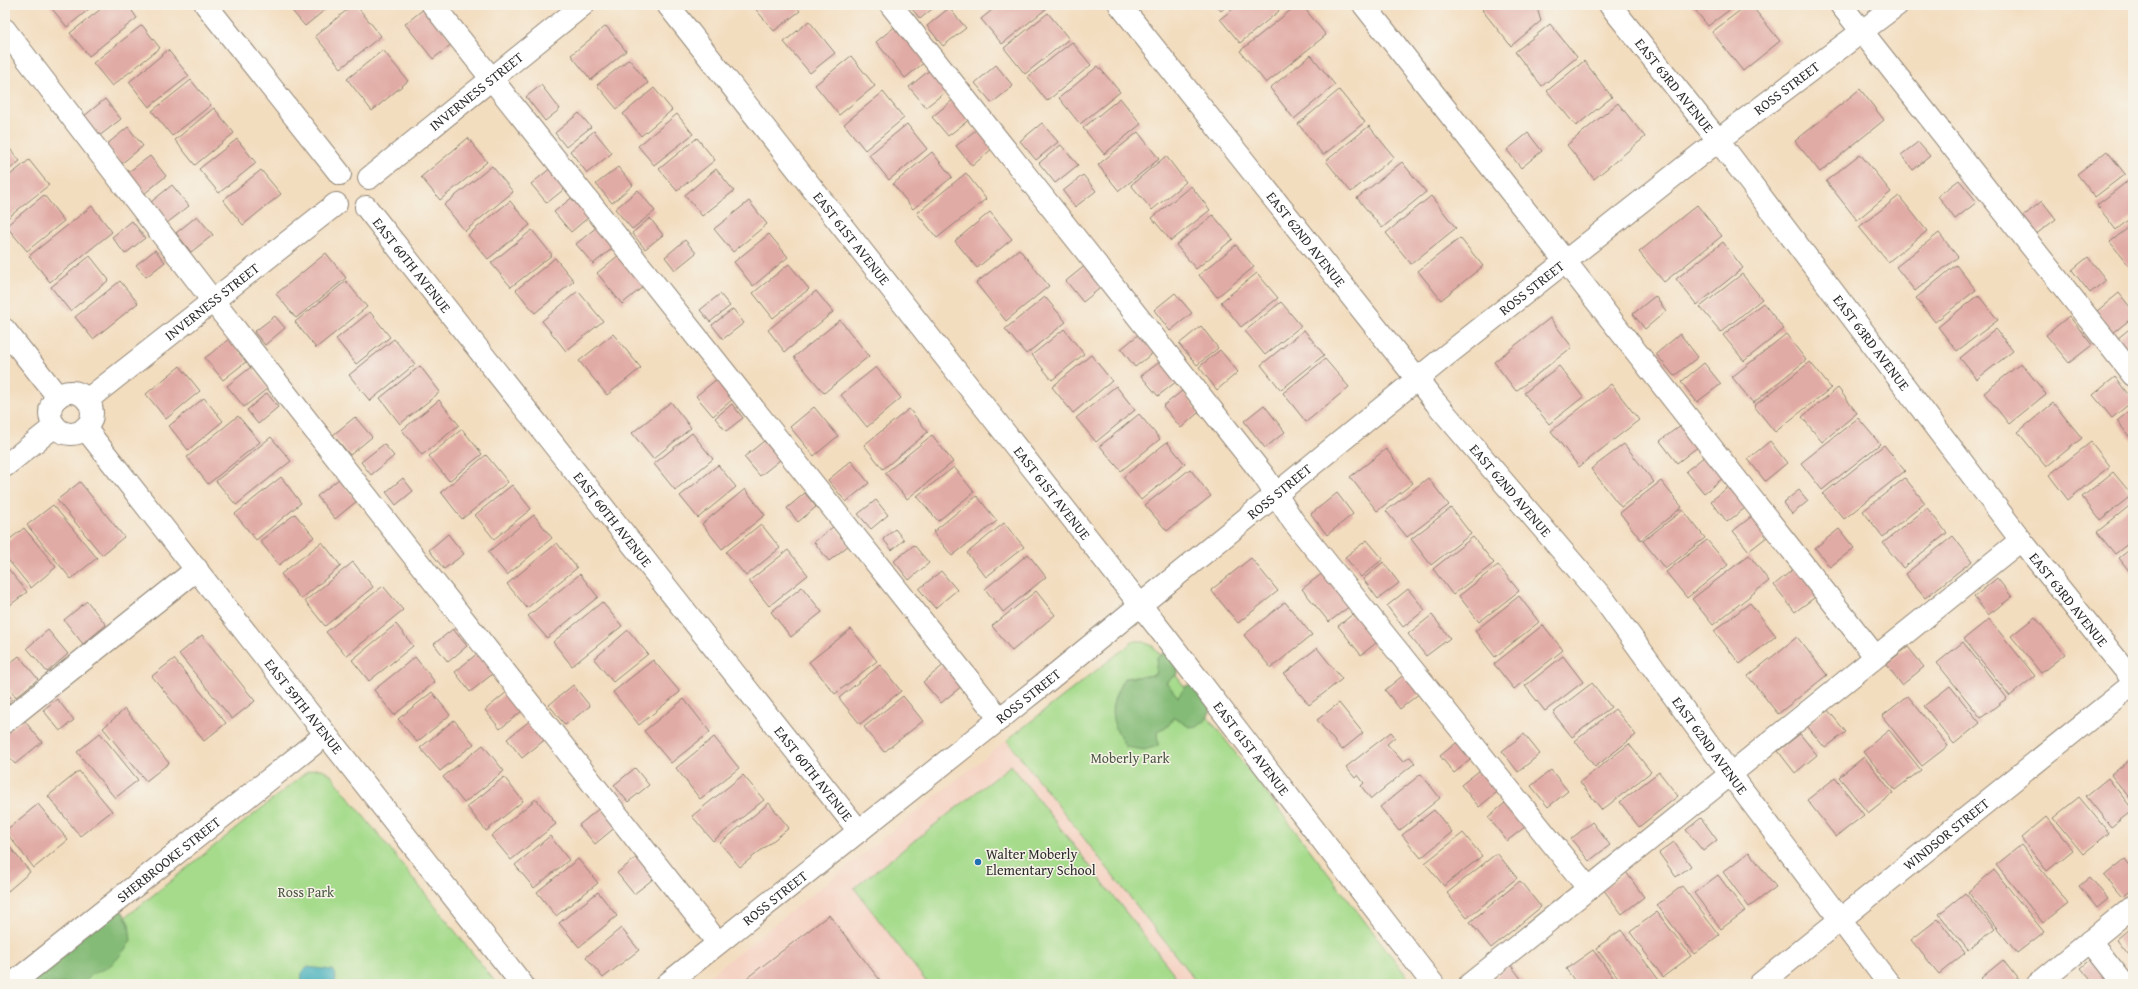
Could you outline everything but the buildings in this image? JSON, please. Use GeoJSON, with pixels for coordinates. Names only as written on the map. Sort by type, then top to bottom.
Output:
{"type":"FeatureCollection","features":[{"type":"Feature","properties":{"kind":"street"},"geometry":{"type":"LineString","coordinates":[[206,5],[340,174]]}},
{"type":"Feature","properties":{"kind":"street"},"geometry":{"type":"LineString","coordinates":[[433,5],[1000,719]]}},
{"type":"Feature","properties":{"kind":"street","name":"INVERNESS STREET"},"geometry":{"type":"LineString","coordinates":[[369,178],[583,5]]}},
{"type":"Feature","properties":{"kind":"street","name":"EAST 61ST AVENUE"},"geometry":{"type":"LineString","coordinates":[[668,5],[1140,606],[1433,984]]}},
{"type":"Feature","properties":{"kind":"street"},"geometry":{"type":"LineString","coordinates":[[891,5],[1264,476],[1298,528],[1589,889]]}},
{"type":"Feature","properties":{"kind":"street","name":"EAST 62ND AVENUE"},"geometry":{"type":"LineString","coordinates":[[1120,5],[1417,379],[1605,601],[1731,775],[1839,920],[1889,984]]}},
{"type":"Feature","properties":{"kind":"street"},"geometry":{"type":"LineString","coordinates":[[1364,5],[1875,656]]}},
{"type":"Feature","properties":{"kind":"street","name":"EAST 63RD AVENUE"},"geometry":{"type":"LineString","coordinates":[[1610,5],[1718,140],[2021,540],[2133,680]]}},
{"type":"Feature","properties":{"kind":"street"},"geometry":{"type":"LineString","coordinates":[[1841,5],[2133,375]]}},
{"type":"Feature","properties":{"kind":"street","name":"ROSS STREET"},"geometry":{"type":"LineString","coordinates":[[667,984],[1000,719],[1417,379],[1718,140],[1898,5]]}},
{"type":"Feature","properties":{"kind":"street"},"geometry":{"type":"LineString","coordinates":[[5,30],[213,301],[718,943]]}},
{"type":"Feature","properties":{"kind":"street"},"geometry":{"type":"LineString","coordinates":[[352,170],[359,171],[369,178],[374,190],[373,196],[366,207],[354,212],[347,211],[336,204],[332,191],[333,185],[340,174],[352,170]]}},
{"type":"Feature","properties":{"kind":"street","name":"INVERNESS STREET"},"geometry":{"type":"LineString","coordinates":[[87,400],[336,204]]}},
{"type":"Feature","properties":{"kind":"street","name":"EAST 60TH AVENUE"},"geometry":{"type":"LineString","coordinates":[[366,207],[859,831]]}},
{"type":"Feature","properties":{"kind":"street"},"geometry":{"type":"LineString","coordinates":[[5,330],[58,397]]}},
{"type":"Feature","properties":{"kind":"street"},"geometry":{"type":"LineString","coordinates":[[70,392],[76,393],[87,400],[92,412],[89,424],[85,428],[72,434],[66,433],[55,426],[50,414],[51,408],[58,397],[70,392]]}},
{"type":"Feature","properties":{"kind":"street"},"geometry":{"type":"LineString","coordinates":[[5,466],[55,426]]}},
{"type":"Feature","properties":{"kind":"street","name":"EAST 59TH AVENUE"},"geometry":{"type":"LineString","coordinates":[[85,428],[522,984]]}},
{"type":"Feature","properties":{"kind":"street"},"geometry":{"type":"LineString","coordinates":[[1470,984],[1731,775],[1875,656],[2021,540]]}},
{"type":"Feature","properties":{"kind":"street"},"geometry":{"type":"LineString","coordinates":[[5,722],[197,569]]}},
{"type":"Feature","properties":{"kind":"street","name":"WINDSOR STREET"},"geometry":{"type":"LineString","coordinates":[[1760,984],[2133,684]]}},
{"type":"Feature","properties":{"kind":"street","name":"SHERBROOKE STREET"},"geometry":{"type":"LineString","coordinates":[[12,984],[325,735]]}},
{"type":"Feature","properties":{"kind":"street"},"geometry":{"type":"LineString","coordinates":[[2038,984],[2133,906]]}},
{"type":"Feature","properties":{"kind":"street"},"geometry":{"type":"LineString","coordinates":[[2090,941],[2124,984]]}},
{"type":"Feature","properties":{"kind":"shaded area","name":"Walter Moberly Elementary School"},"geometry":{"type":"Polygon","coordinates":[[[1007,740],[1198,984],[699,984],[1007,740]]]}},
{"type":"Feature","properties":{"kind":"green space","name":"Moberly Park"},"geometry":{"type":"Polygon","coordinates":[[[1134,641],[1142,641],[1154,647],[1413,984],[1198,984],[1007,740],[1134,641]]]}},
{"type":"Feature","properties":{"kind":"green space"},"geometry":{"type":"Polygon","coordinates":[[[1163,653],[1171,654],[1178,665],[1178,674],[1166,682],[1178,697],[1187,685],[1195,686],[1211,709],[1207,717],[1198,726],[1189,727],[1174,717],[1168,726],[1157,731],[1158,746],[1144,750],[1126,747],[1113,721],[1112,713],[1115,697],[1124,678],[1155,675],[1157,658],[1163,653]]]}},
{"type":"Feature","properties":{"kind":"green space","name":"Walter Moberly Elementary School"},"geometry":{"type":"Polygon","coordinates":[[[1011,765],[1182,984],[928,984],[854,888],[1011,765]]]}},
{"type":"Feature","properties":{"kind":"green space","name":"Ross Park"},"geometry":{"type":"Polygon","coordinates":[[[322,769],[331,775],[497,984],[42,984],[308,771],[322,769]]]}},
{"type":"Feature","properties":{"kind":"green space"},"geometry":{"type":"Polygon","coordinates":[[[114,908],[123,912],[129,924],[131,941],[114,963],[91,975],[84,984],[5,984],[114,908]]]}},
{"type":"Feature","properties":{"kind":"water"},"geometry":{"type":"Polygon","coordinates":[[[307,967],[332,970],[336,976],[335,984],[301,984],[302,972],[307,967]]]}},
{"type":"Feature","properties":{"kind":"place","name":"Walter Moberly Elementary School"},"geometry":{"type":"Point","coordinates":[978,862]}}]}
